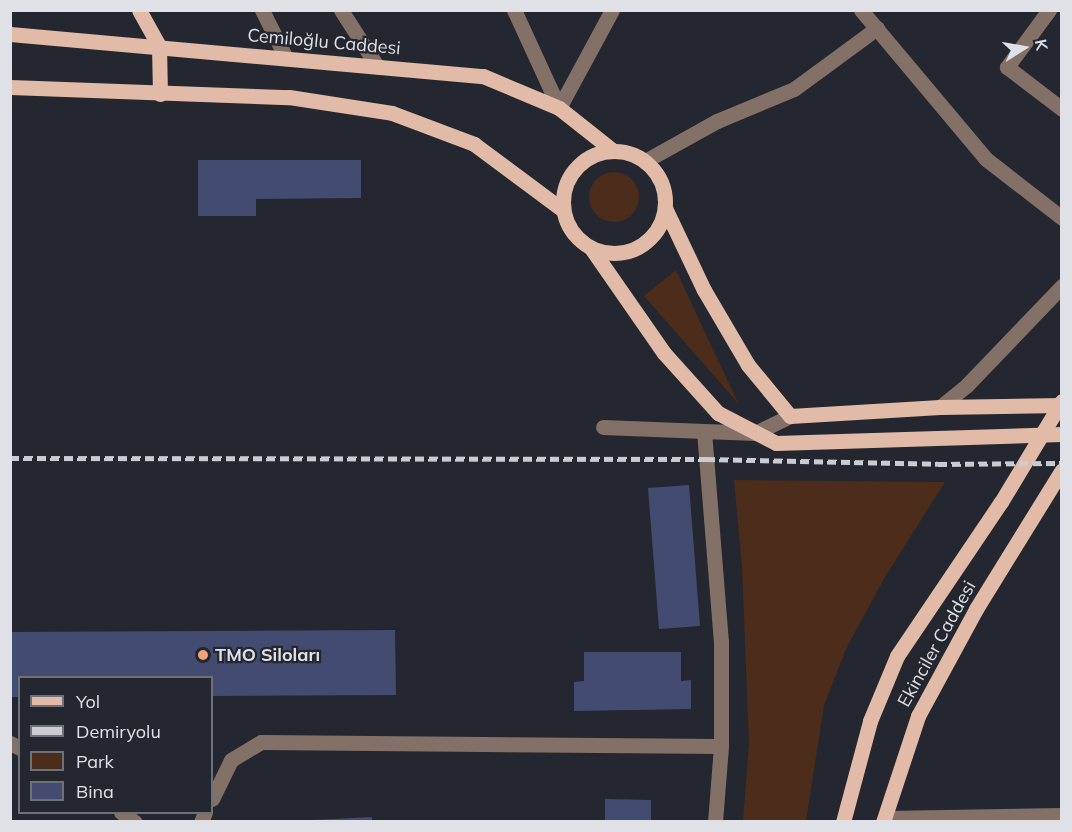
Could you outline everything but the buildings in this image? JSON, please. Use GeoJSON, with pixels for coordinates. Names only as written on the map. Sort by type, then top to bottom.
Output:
{"type":"FeatureCollection","features":[{"type":"Feature","properties":{"kind":"main road"},"geometry":{"type":"LineString","coordinates":[[139,10],[159,46],[160,94]]}},
{"type":"Feature","properties":{"kind":"main road","name":"Cemiloğlu Caddesi"},"geometry":{"type":"LineString","coordinates":[[10,34],[483,76],[559,108],[612,150]]}},
{"type":"Feature","properties":{"kind":"main road"},"geometry":{"type":"LineString","coordinates":[[10,87],[289,97],[392,113],[474,144],[563,210]]}},
{"type":"Feature","properties":{"kind":"main road"},"geometry":{"type":"LineString","coordinates":[[665,208],[661,224],[652,238],[638,248],[623,253],[607,253],[591,248],[578,239],[568,225],[563,210],[563,192],[575,170],[595,154],[612,150],[629,153],[645,161],[661,182],[665,208],[704,290],[748,365],[790,416],[940,407],[1014,407],[1062,403]]}},
{"type":"Feature","properties":{"kind":"main road"},"geometry":{"type":"LineString","coordinates":[[591,248],[664,353],[718,413],[776,443],[1062,434]]}},
{"type":"Feature","properties":{"kind":"main road","name":"Ekinciler Caddesi"},"geometry":{"type":"LineString","coordinates":[[843,822],[870,721],[897,656],[1001,502],[1062,403]]}},
{"type":"Feature","properties":{"kind":"main road","name":"Ekinciler Caddesi"},"geometry":{"type":"LineString","coordinates":[[884,820],[918,716],[976,609],[1062,470]]}},
{"type":"Feature","properties":{"kind":"street"},"geometry":{"type":"LineString","coordinates":[[262,10],[286,58]]}},
{"type":"Feature","properties":{"kind":"street"},"geometry":{"type":"LineString","coordinates":[[341,10],[377,66]]}},
{"type":"Feature","properties":{"kind":"street"},"geometry":{"type":"LineString","coordinates":[[514,10],[559,108]]}},
{"type":"Feature","properties":{"kind":"street"},"geometry":{"type":"LineString","coordinates":[[559,108],[612,10]]}},
{"type":"Feature","properties":{"kind":"street"},"geometry":{"type":"LineString","coordinates":[[861,10],[986,159],[1062,218]]}},
{"type":"Feature","properties":{"kind":"street"},"geometry":{"type":"LineString","coordinates":[[1048,10],[1007,67],[1062,110]]}},
{"type":"Feature","properties":{"kind":"street"},"geometry":{"type":"LineString","coordinates":[[645,161],[717,121],[794,90],[877,28]]}},
{"type":"Feature","properties":{"kind":"street"},"geometry":{"type":"LineString","coordinates":[[940,407],[967,385],[1062,286]]}},
{"type":"Feature","properties":{"kind":"street"},"geometry":{"type":"LineString","coordinates":[[603,427],[755,433],[790,416]]}},
{"type":"Feature","properties":{"kind":"street"},"geometry":{"type":"LineString","coordinates":[[704,431],[721,642],[721,746],[715,822]]}},
{"type":"Feature","properties":{"kind":"street"},"geometry":{"type":"LineString","coordinates":[[213,797],[231,760],[261,742],[721,746]]}},
{"type":"Feature","properties":{"kind":"street"},"geometry":{"type":"LineString","coordinates":[[884,820],[1062,815]]}},
{"type":"Feature","properties":{"kind":"green space"},"geometry":{"type":"Polygon","coordinates":[[[609,172],[619,172],[632,179],[639,192],[639,202],[632,215],[619,222],[609,222],[600,218],[593,211],[589,202],[589,192],[593,183],[600,176],[609,172]]]}},
{"type":"Feature","properties":{"kind":"green space"},"geometry":{"type":"Polygon","coordinates":[[[676,270],[738,403],[644,296],[676,270]]]}},
{"type":"Feature","properties":{"kind":"green space"},"geometry":{"type":"Polygon","coordinates":[[[734,480],[945,482],[885,577],[846,649],[824,706],[806,821],[743,821],[749,744],[742,567],[734,480]]]}},
{"type":"Feature","properties":{"kind":"railway"},"geometry":{"type":"LineString","coordinates":[[10,458],[706,459],[938,464],[1062,463]]}},
{"type":"Feature","properties":{"kind":"place","name":"TMO Siloları"},"geometry":{"type":"Point","coordinates":[203,655]}}]}
